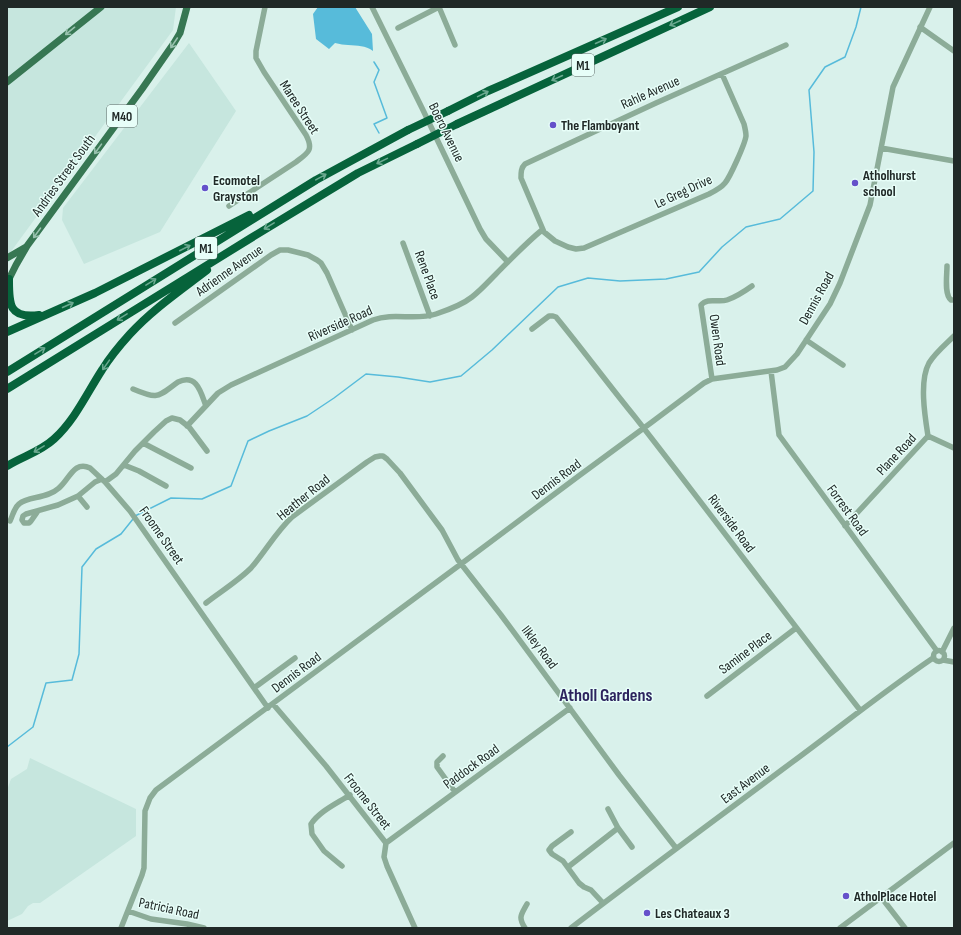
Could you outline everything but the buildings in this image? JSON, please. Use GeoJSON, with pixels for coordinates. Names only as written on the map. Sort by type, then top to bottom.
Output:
{"type":"FeatureCollection","features":[{"type":"Feature","properties":{"kind":"highway","name":"M1"},"geometry":{"type":"LineString","coordinates":[[7,372],[316,180],[408,130],[488,91],[678,7]]}},
{"type":"Feature","properties":{"kind":"highway","name":"M1"},"geometry":{"type":"LineString","coordinates":[[7,389],[358,173],[456,124],[710,7]]}},
{"type":"Feature","properties":{"kind":"highway"},"geometry":{"type":"LineString","coordinates":[[7,332],[116,282],[297,191]]}},
{"type":"Feature","properties":{"kind":"highway"},"geometry":{"type":"LineString","coordinates":[[7,466],[42,448],[66,427],[80,407],[103,368],[130,334],[149,315],[251,238]]}},
{"type":"Feature","properties":{"kind":"highway"},"geometry":{"type":"LineString","coordinates":[[8,281],[9,300],[14,310],[25,316],[48,314]]}},
{"type":"Feature","properties":{"kind":"main road"},"geometry":{"type":"LineString","coordinates":[[7,82],[101,7]]}},
{"type":"Feature","properties":{"kind":"main road","name":"Andries Street South"},"geometry":{"type":"LineString","coordinates":[[8,281],[27,246],[174,43],[180,33],[187,7]]}},
{"type":"Feature","properties":{"kind":"main road"},"geometry":{"type":"LineString","coordinates":[[7,258],[27,246]]}},
{"type":"Feature","properties":{"kind":"street","name":"Maree Street"},"geometry":{"type":"LineString","coordinates":[[229,206],[296,162],[310,148],[310,143],[306,135],[256,58],[256,50],[265,7]]}},
{"type":"Feature","properties":{"kind":"street","name":"Boero Avenue"},"geometry":{"type":"LineString","coordinates":[[372,7],[480,228],[486,239],[508,262]]}},
{"type":"Feature","properties":{"kind":"street"},"geometry":{"type":"LineString","coordinates":[[398,28],[439,7],[455,45]]}},
{"type":"Feature","properties":{"kind":"street","name":"Dennis Road"},"geometry":{"type":"LineString","coordinates":[[121,928],[143,872],[145,811],[152,794],[704,383],[712,379],[777,370],[785,367],[797,354],[830,304],[840,283],[870,205],[893,87],[930,7]]}},
{"type":"Feature","properties":{"kind":"street"},"geometry":{"type":"LineString","coordinates":[[920,27],[954,51]]}},
{"type":"Feature","properties":{"kind":"street","name":"Rahle Avenue"},"geometry":{"type":"LineString","coordinates":[[542,230],[521,178],[521,171],[525,164],[649,106],[786,45]]}},
{"type":"Feature","properties":{"kind":"street","name":"Le Greg Drive"},"geometry":{"type":"LineString","coordinates":[[542,230],[564,246],[573,249],[584,248],[619,234],[720,188],[730,175],[745,142],[746,130],[722,74]]}},
{"type":"Feature","properties":{"kind":"street"},"geometry":{"type":"LineString","coordinates":[[881,148],[954,161]]}},
{"type":"Feature","properties":{"kind":"street","name":"Riverside Road"},"geometry":{"type":"LineString","coordinates":[[188,426],[218,393],[231,385],[352,330],[379,318],[389,316],[430,316],[471,298],[542,230]]}},
{"type":"Feature","properties":{"kind":"street","name":"Rene Place"},"geometry":{"type":"LineString","coordinates":[[403,243],[430,316]]}},
{"type":"Feature","properties":{"kind":"street","name":"Adrienne Avenue"},"geometry":{"type":"LineString","coordinates":[[175,323],[271,255],[283,250],[294,251],[314,257],[321,263],[327,273],[352,330]]}},
{"type":"Feature","properties":{"kind":"street"},"geometry":{"type":"LineString","coordinates":[[947,266],[946,291],[948,297],[951,300],[954,300]]}},
{"type":"Feature","properties":{"kind":"street","name":"Owen Road"},"geometry":{"type":"LineString","coordinates":[[712,379],[701,305],[707,300],[727,300],[752,286]]}},
{"type":"Feature","properties":{"kind":"street","name":"Riverside Road"},"geometry":{"type":"LineString","coordinates":[[532,329],[549,316],[554,316],[644,428],[860,710]]}},
{"type":"Feature","properties":{"kind":"street","name":"Plane Road"},"geometry":{"type":"LineString","coordinates":[[845,526],[928,436],[923,386],[925,372],[930,362],[954,336]]}},
{"type":"Feature","properties":{"kind":"street"},"geometry":{"type":"LineString","coordinates":[[806,340],[843,365]]}},
{"type":"Feature","properties":{"kind":"street","name":"Forrest Road"},"geometry":{"type":"LineString","coordinates":[[771,371],[779,435],[845,526],[940,651]]}},
{"type":"Feature","properties":{"kind":"street"},"geometry":{"type":"LineString","coordinates":[[133,390],[150,396],[156,396],[160,395],[178,382],[186,379],[191,380],[196,385],[206,406]]}},
{"type":"Feature","properties":{"kind":"street"},"geometry":{"type":"LineString","coordinates":[[38,511],[58,505],[78,496],[95,482],[104,481],[116,474],[135,450],[160,426],[170,419],[180,420],[188,426],[207,451]]}},
{"type":"Feature","properties":{"kind":"street"},"geometry":{"type":"LineString","coordinates":[[928,436],[954,448]]}},
{"type":"Feature","properties":{"kind":"street"},"geometry":{"type":"LineString","coordinates":[[143,443],[191,468]]}},
{"type":"Feature","properties":{"kind":"street","name":"Heather Road"},"geometry":{"type":"LineString","coordinates":[[206,602],[251,568],[292,517],[372,459],[380,456],[387,459]]}},
{"type":"Feature","properties":{"kind":"street","name":"Ilkley Road"},"geometry":{"type":"LineString","coordinates":[[387,459],[402,476],[442,530],[455,557],[501,615],[619,775],[676,848]]}},
{"type":"Feature","properties":{"kind":"street"},"geometry":{"type":"LineString","coordinates":[[124,465],[139,471],[166,486]]}},
{"type":"Feature","properties":{"kind":"street","name":"Froome Street"},"geometry":{"type":"LineString","coordinates":[[10,521],[15,509],[21,502],[46,496],[54,492],[79,466],[90,468],[104,481],[130,511],[268,708]]}},
{"type":"Feature","properties":{"kind":"street"},"geometry":{"type":"LineString","coordinates":[[78,496],[87,507]]}},
{"type":"Feature","properties":{"kind":"street","name":"Samine Place"},"geometry":{"type":"LineString","coordinates":[[708,696],[796,628]]}},
{"type":"Feature","properties":{"kind":"street"},"geometry":{"type":"LineString","coordinates":[[954,628],[940,651],[934,654],[933,658],[938,662],[943,660],[954,662]]}},
{"type":"Feature","properties":{"kind":"street"},"geometry":{"type":"LineString","coordinates":[[940,651],[944,656],[943,660]]}},
{"type":"Feature","properties":{"kind":"street"},"geometry":{"type":"LineString","coordinates":[[254,688],[295,658]]}},
{"type":"Feature","properties":{"kind":"street","name":"East Avenue"},"geometry":{"type":"LineString","coordinates":[[571,928],[860,710],[933,658]]}},
{"type":"Feature","properties":{"kind":"street","name":"Froome Street"},"geometry":{"type":"LineString","coordinates":[[273,704],[317,754],[386,843],[384,857],[387,866],[415,928]]}},
{"type":"Feature","properties":{"kind":"street","name":"Paddock Road"},"geometry":{"type":"LineString","coordinates":[[386,843],[570,708]]}},
{"type":"Feature","properties":{"kind":"street"},"geometry":{"type":"LineString","coordinates":[[442,756],[437,762],[437,767],[455,792]]}},
{"type":"Feature","properties":{"kind":"street"},"geometry":{"type":"LineString","coordinates":[[342,866],[324,851],[312,834],[311,824],[330,807],[350,796]]}},
{"type":"Feature","properties":{"kind":"street"},"geometry":{"type":"LineString","coordinates":[[608,809],[618,828],[632,847]]}},
{"type":"Feature","properties":{"kind":"street"},"geometry":{"type":"LineString","coordinates":[[568,868],[618,828]]}},
{"type":"Feature","properties":{"kind":"street"},"geometry":{"type":"LineString","coordinates":[[571,832],[552,846],[550,850],[552,854],[563,861],[579,883],[591,890],[603,904]]}},
{"type":"Feature","properties":{"kind":"street"},"geometry":{"type":"LineString","coordinates":[[840,928],[954,843]]}},
{"type":"Feature","properties":{"kind":"street"},"geometry":{"type":"LineString","coordinates":[[881,897],[905,928]]}},
{"type":"Feature","properties":{"kind":"street"},"geometry":{"type":"LineString","coordinates":[[525,928],[520,920],[521,914],[527,904]]}},
{"type":"Feature","properties":{"kind":"street","name":"Patricia Road"},"geometry":{"type":"LineString","coordinates":[[128,911],[151,920],[187,924],[204,928]]}},
{"type":"Feature","properties":{"kind":"shaded area"},"geometry":{"type":"Polygon","coordinates":[[[7,7],[176,7],[173,30],[7,257],[7,7]]]}},
{"type":"Feature","properties":{"kind":"shaded area"},"geometry":{"type":"Polygon","coordinates":[[[189,43],[236,111],[160,232],[84,264],[62,220],[63,208],[189,43]]]}},
{"type":"Feature","properties":{"kind":"shaded area"},"geometry":{"type":"Polygon","coordinates":[[[30,758],[136,809],[136,836],[40,903],[33,903],[28,906],[22,914],[7,921],[7,790],[11,779],[27,769],[30,758]]]}},
{"type":"Feature","properties":{"kind":"water"},"geometry":{"type":"Polygon","coordinates":[[[318,7],[355,7],[372,34],[373,51],[364,47],[335,43],[329,49],[316,39],[313,14],[318,7]]]}},
{"type":"Feature","properties":{"kind":"waterway"},"geometry":{"type":"LineString","coordinates":[[135,516],[171,498],[202,499],[231,486],[248,441],[307,416],[366,374],[430,382],[461,376],[492,350],[558,287],[588,278],[620,281],[666,279],[699,272],[722,247],[746,227],[780,219],[813,191],[814,152],[809,90],[825,67],[845,57],[856,27],[861,7]]}},
{"type":"Feature","properties":{"kind":"waterway"},"geometry":{"type":"LineString","coordinates":[[374,62],[379,70],[374,82],[387,118],[374,124],[379,133]]}},
{"type":"Feature","properties":{"kind":"waterway"},"geometry":{"type":"LineString","coordinates":[[7,747],[33,727],[46,683],[72,680],[79,654],[82,567],[96,549],[121,534],[133,519]]}},
{"type":"Feature","properties":{"kind":"place","name":"The Flamboyant"},"geometry":{"type":"Point","coordinates":[553,125]}},
{"type":"Feature","properties":{"kind":"place","name":"Atholhurst school"},"geometry":{"type":"Point","coordinates":[855,183]}},
{"type":"Feature","properties":{"kind":"place","name":"Ecomotel Grayston"},"geometry":{"type":"Point","coordinates":[205,188]}},
{"type":"Feature","properties":{"kind":"place","name":"AtholPlace Hotel"},"geometry":{"type":"Point","coordinates":[846,896]}},
{"type":"Feature","properties":{"kind":"place","name":"Les Chateaux 3"},"geometry":{"type":"Point","coordinates":[647,913]}},
{"type":"Feature","properties":{"kind":"district","name":"Atholl Gardens"},"geometry":{"type":"Point","coordinates":[606,695]}}]}
